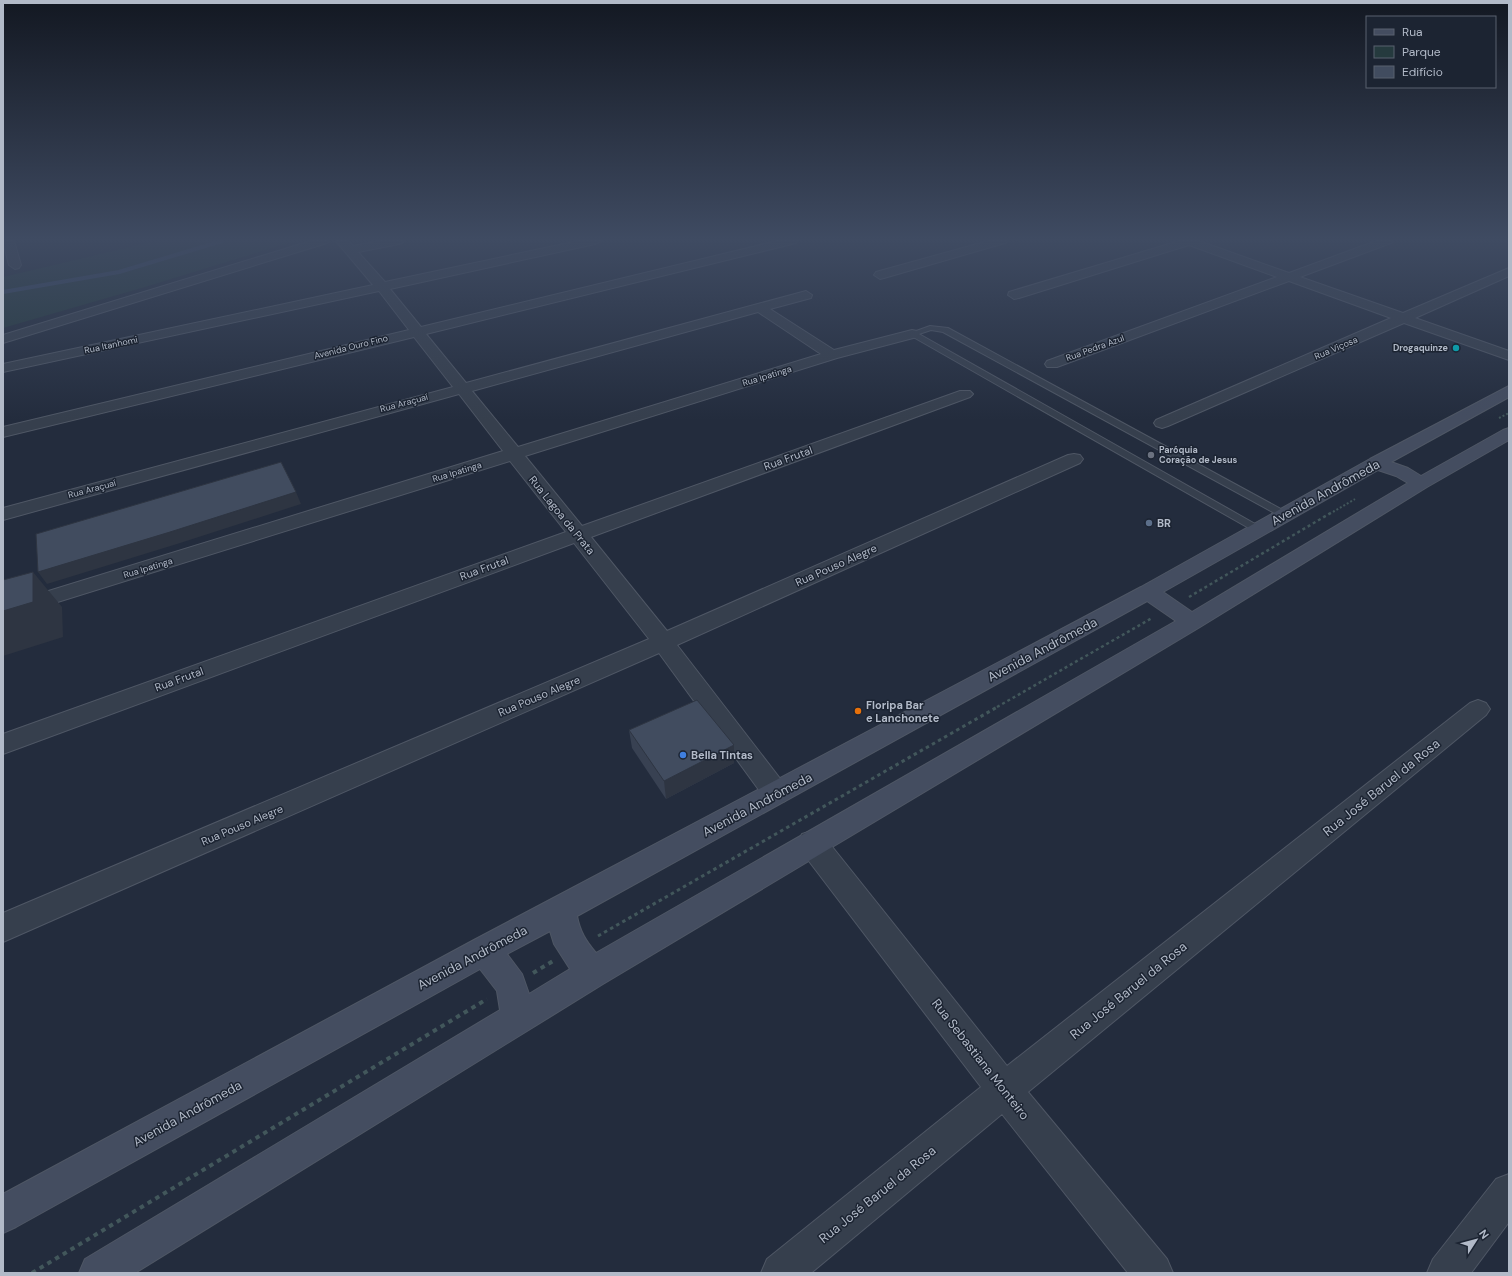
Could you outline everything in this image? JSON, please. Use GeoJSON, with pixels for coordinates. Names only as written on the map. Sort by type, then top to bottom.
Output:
{"type":"FeatureCollection","features":[{"type":"Feature","properties":{"kind":"main road","name":"Avenida Andrômeda"},"geometry":{"type":"LineString","coordinates":[[3,1214],[484,950],[1148,592],[1284,514],[1509,391]]}},
{"type":"Feature","properties":{"kind":"main road"},"geometry":{"type":"LineString","coordinates":[[99,1273],[592,972],[1192,622],[1421,483],[1509,433]]}},
{"type":"Feature","properties":{"kind":"main road"},"geometry":{"type":"LineString","coordinates":[[1376,463],[1402,472],[1421,483]]}},
{"type":"Feature","properties":{"kind":"main road"},"geometry":{"type":"LineString","coordinates":[[1148,592],[1192,622]]}},
{"type":"Feature","properties":{"kind":"main road"},"geometry":{"type":"LineString","coordinates":[[561,909],[565,934],[574,950],[592,972]]}},
{"type":"Feature","properties":{"kind":"main road"},"geometry":{"type":"LineString","coordinates":[[484,950],[511,985],[518,1018]]}},
{"type":"Feature","properties":{"kind":"street"},"geometry":{"type":"LineString","coordinates":[[3,339],[129,301]]}},
{"type":"Feature","properties":{"kind":"street","name":"Rua Itanhomi"},"geometry":{"type":"LineString","coordinates":[[3,368],[319,301]]}},
{"type":"Feature","properties":{"kind":"street","name":"Rua Lagoa da Prata"},"geometry":{"type":"LineString","coordinates":[[393,301],[663,642],[776,793]]}},
{"type":"Feature","properties":{"kind":"street","name":"Avenida Ouro Fino"},"geometry":{"type":"LineString","coordinates":[[3,432],[544,301]]}},
{"type":"Feature","properties":{"kind":"street","name":"Rua Araçuaí"},"geometry":{"type":"LineString","coordinates":[[3,514],[786,301]]}},
{"type":"Feature","properties":{"kind":"street","name":"Rua Pedra Azul"},"geometry":{"type":"LineString","coordinates":[[1052,364],[1224,301]]}},
{"type":"Feature","properties":{"kind":"street"},"geometry":{"type":"LineString","coordinates":[[1355,301],[1509,356]]}},
{"type":"Feature","properties":{"kind":"street","name":"Rua Viçosa"},"geometry":{"type":"LineString","coordinates":[[1162,423],[1444,301]]}},
{"type":"Feature","properties":{"kind":"street"},"geometry":{"type":"LineString","coordinates":[[760,308],[832,355]]}},
{"type":"Feature","properties":{"kind":"street","name":"Rua Ipatinga"},"geometry":{"type":"LineString","coordinates":[[3,612],[832,355],[912,334]]}},
{"type":"Feature","properties":{"kind":"street","name":"Rua Frutal"},"geometry":{"type":"LineString","coordinates":[[3,744],[965,394]]}},
{"type":"Feature","properties":{"kind":"street","name":"Rua Pouso Alegre"},"geometry":{"type":"LineString","coordinates":[[3,928],[663,642],[1074,459]]}},
{"type":"Feature","properties":{"kind":"street","name":"Rua José Baruel da Rosa"},"geometry":{"type":"LineString","coordinates":[[781,1273],[1004,1090],[1478,709]]}},
{"type":"Feature","properties":{"kind":"street","name":"Rua Sebastiana Monteiro"},"geometry":{"type":"LineString","coordinates":[[812,843],[1004,1090],[1153,1273]]}},
{"type":"Feature","properties":{"kind":"street"},"geometry":{"type":"LineString","coordinates":[[1447,1273],[1509,1192]]}},
{"type":"Feature","properties":{"kind":"lane"},"geometry":{"type":"LineString","coordinates":[[912,334],[930,328],[945,330],[1284,514]]}},
{"type":"Feature","properties":{"kind":"lane"},"geometry":{"type":"LineString","coordinates":[[912,334],[1258,529]]}},
{"type":"Feature","properties":{"kind":"green space"},"geometry":{"type":"Polygon","coordinates":[[[3,301],[98,301],[3,328],[3,301]]]}},
{"type":"Feature","properties":{"kind":"building"},"geometry":{"type":"Polygon","coordinates":[[[281,462],[296,492],[38,572],[36,534],[281,462]]]}},
{"type":"Feature","properties":{"kind":"building"},"geometry":{"type":"Polygon","coordinates":[[[33,572],[33,602],[3,611],[3,580],[33,572]]]}},
{"type":"Feature","properties":{"kind":"building","name":"Bella Tintas"},"geometry":{"type":"Polygon","coordinates":[[[697,700],[734,745],[664,781],[629,730],[697,700]]]}},
{"type":"Feature","properties":{"kind":"place","name":"Drogaquinze"},"geometry":{"type":"Point","coordinates":[1456,348]}},
{"type":"Feature","properties":{"kind":"place","name":"Paróquia Coração de Jesus"},"geometry":{"type":"Point","coordinates":[1151,455]}},
{"type":"Feature","properties":{"kind":"place","name":"BR"},"geometry":{"type":"Point","coordinates":[1149,523]}},
{"type":"Feature","properties":{"kind":"place","name":"Floripa Bar e Lanchonete"},"geometry":{"type":"Point","coordinates":[858,711]}},
{"type":"Feature","properties":{"kind":"place","name":"Bella Tintas"},"geometry":{"type":"Point","coordinates":[683,755]}}]}
